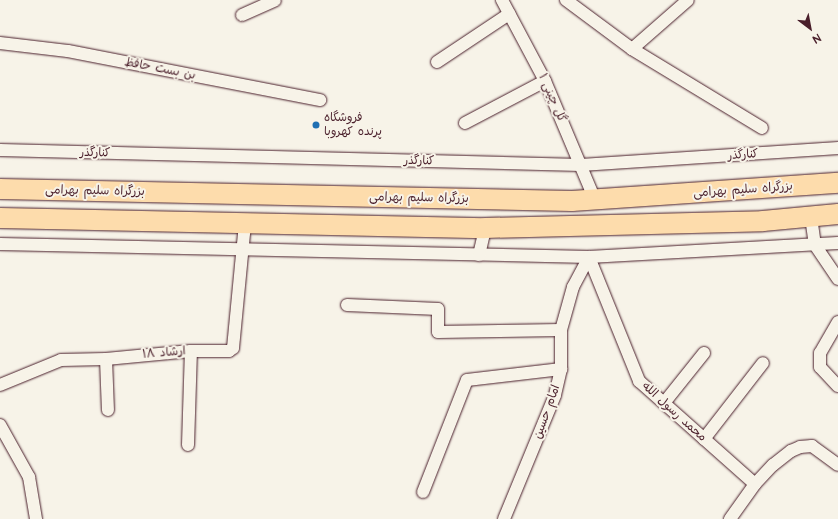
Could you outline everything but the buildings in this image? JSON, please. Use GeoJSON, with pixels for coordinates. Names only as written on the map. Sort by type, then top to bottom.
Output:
{"type":"FeatureCollection","features":[{"type":"Feature","properties":{"kind":"highway","name":"بزرگراه سلیم بهرامی"},"geometry":{"type":"LineString","coordinates":[[0,190],[572,201],[838,183]]}},
{"type":"Feature","properties":{"kind":"highway"},"geometry":{"type":"LineString","coordinates":[[0,218],[485,228],[763,221],[838,214]]}},
{"type":"Feature","properties":{"kind":"street"},"geometry":{"type":"LineString","coordinates":[[242,15],[274,0]]}},
{"type":"Feature","properties":{"kind":"street","name":"گل چینی ۱"},"geometry":{"type":"LineString","coordinates":[[502,0],[545,81],[595,200]]}},
{"type":"Feature","properties":{"kind":"street"},"geometry":{"type":"LineString","coordinates":[[566,0],[632,49],[762,128]]}},
{"type":"Feature","properties":{"kind":"street"},"geometry":{"type":"LineString","coordinates":[[632,49],[688,0]]}},
{"type":"Feature","properties":{"kind":"street"},"geometry":{"type":"LineString","coordinates":[[436,62],[509,14]]}},
{"type":"Feature","properties":{"kind":"street","name":"بن بست حافظ"},"geometry":{"type":"LineString","coordinates":[[0,43],[68,51],[320,100]]}},
{"type":"Feature","properties":{"kind":"street"},"geometry":{"type":"LineString","coordinates":[[465,123],[545,81]]}},
{"type":"Feature","properties":{"kind":"street","name":"کنارگذر"},"geometry":{"type":"LineString","coordinates":[[0,150],[581,165],[838,148]]}},
{"type":"Feature","properties":{"kind":"street"},"geometry":{"type":"LineString","coordinates":[[811,217],[815,245],[838,280]]}},
{"type":"Feature","properties":{"kind":"street"},"geometry":{"type":"LineString","coordinates":[[243,249],[245,223]]}},
{"type":"Feature","properties":{"kind":"street"},"geometry":{"type":"LineString","coordinates":[[480,255],[485,228]]}},
{"type":"Feature","properties":{"kind":"street"},"geometry":{"type":"LineString","coordinates":[[0,244],[589,257],[838,243]]}},
{"type":"Feature","properties":{"kind":"street","name":"ارشاد ۱۸"},"geometry":{"type":"LineString","coordinates":[[0,385],[61,360],[106,359],[191,351],[229,351],[233,348],[243,249]]}},
{"type":"Feature","properties":{"kind":"street","name":"امام حسین"},"geometry":{"type":"LineString","coordinates":[[504,519],[555,395],[561,369],[561,330],[573,287],[589,257]]}},
{"type":"Feature","properties":{"kind":"street","name":"محمد رسول الله"},"geometry":{"type":"LineString","coordinates":[[589,257],[639,381],[755,484]]}},
{"type":"Feature","properties":{"kind":"street"},"geometry":{"type":"LineString","coordinates":[[347,305],[438,309],[438,332],[561,330]]}},
{"type":"Feature","properties":{"kind":"street"},"geometry":{"type":"LineString","coordinates":[[838,322],[820,353],[820,367],[838,386]]}},
{"type":"Feature","properties":{"kind":"street"},"geometry":{"type":"LineString","coordinates":[[188,446],[191,351]]}},
{"type":"Feature","properties":{"kind":"street"},"geometry":{"type":"LineString","coordinates":[[664,403],[704,353]]}},
{"type":"Feature","properties":{"kind":"street"},"geometry":{"type":"LineString","coordinates":[[106,359],[108,410]]}},
{"type":"Feature","properties":{"kind":"street"},"geometry":{"type":"LineString","coordinates":[[704,439],[763,363]]}},
{"type":"Feature","properties":{"kind":"street"},"geometry":{"type":"LineString","coordinates":[[423,492],[467,380],[561,369]]}},
{"type":"Feature","properties":{"kind":"street"},"geometry":{"type":"LineString","coordinates":[[0,425],[29,476],[36,519]]}},
{"type":"Feature","properties":{"kind":"street"},"geometry":{"type":"LineString","coordinates":[[730,519],[755,484],[773,465],[791,451],[800,447],[812,446],[838,465]]}},
{"type":"Feature","properties":{"kind":"place","name":"فروشگاه پرنده کهروبا"},"geometry":{"type":"Point","coordinates":[316,125]}}]}
